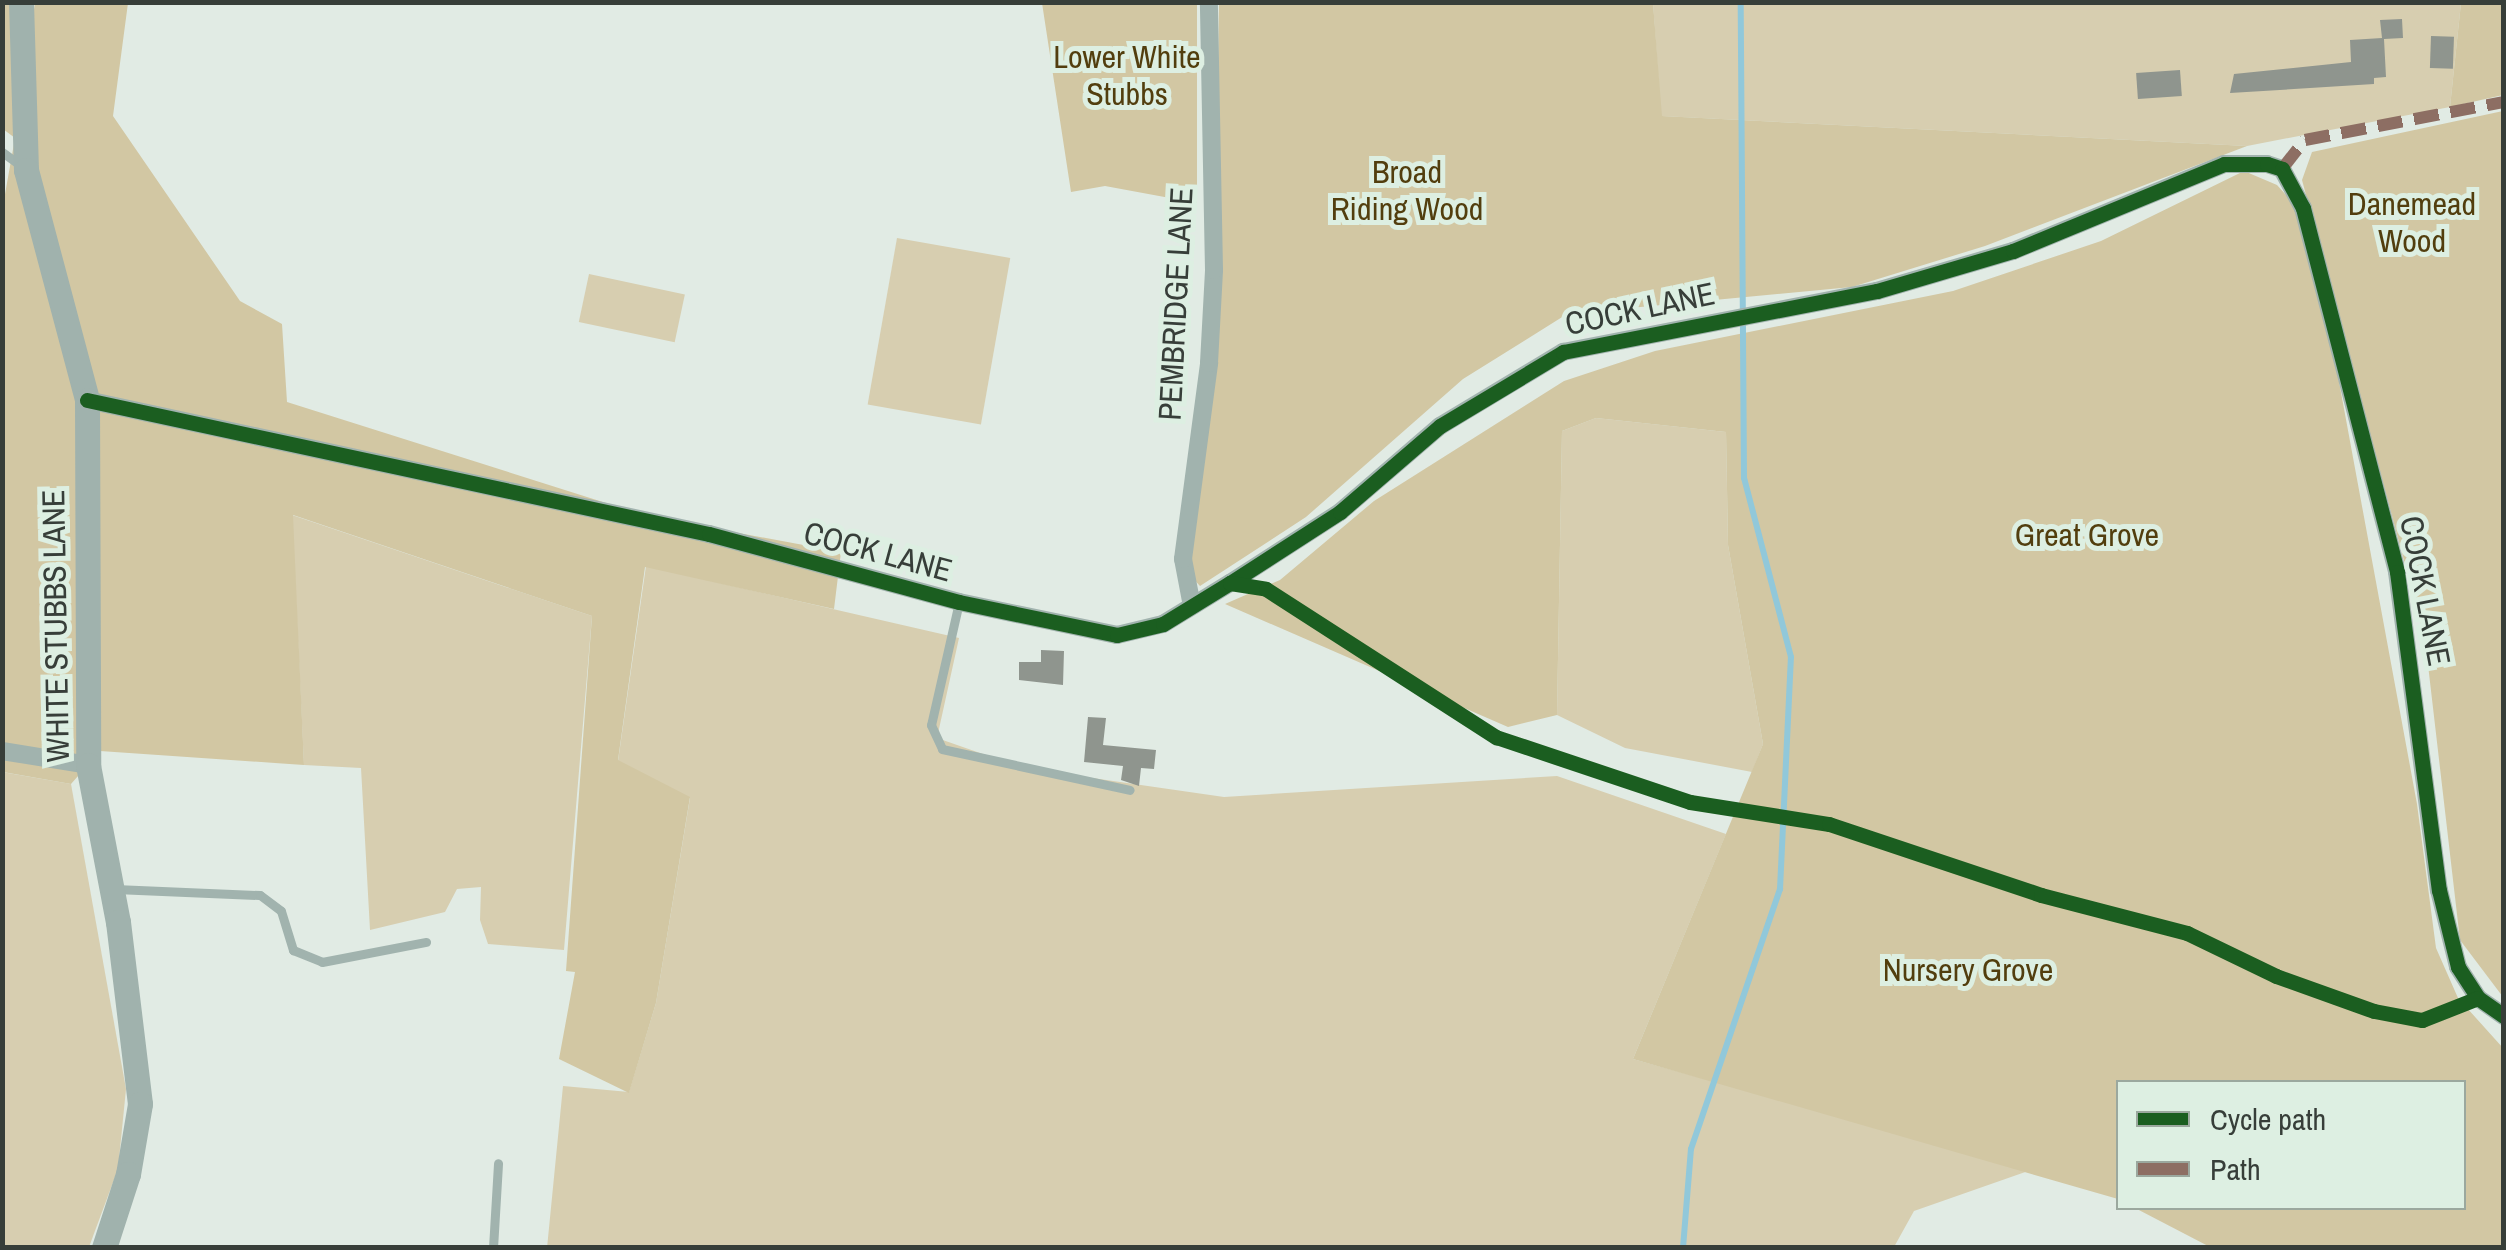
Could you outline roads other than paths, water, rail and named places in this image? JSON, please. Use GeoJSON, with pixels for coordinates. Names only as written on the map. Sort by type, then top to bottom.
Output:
{"type":"FeatureCollection","features":[{"type":"Feature","properties":{"kind":"street","name":"WHITE STUBBS LANE"},"geometry":{"type":"LineString","coordinates":[[21,2],[26,170],[87,400],[88,765],[112,889],[140,1104],[128,1174],[104,1248]]}},
{"type":"Feature","properties":{"kind":"street","name":"PEMBRIDGE LANE"},"geometry":{"type":"LineString","coordinates":[[1192,606],[1183,559],[1209,363],[1214,270],[1210,2]]}},
{"type":"Feature","properties":{"kind":"street","name":"COCK LANE"},"geometry":{"type":"LineString","coordinates":[[87,400],[709,534],[959,602],[1116,635],[1149,630],[1192,606],[1340,512],[1440,426],[1563,352],[1877,292],[2013,252],[2224,164],[2266,164],[2282,169],[2303,208],[2397,572],[2439,890],[2458,967],[2478,998],[2504,1016]]}},
{"type":"Feature","properties":{"kind":"street"},"geometry":{"type":"LineString","coordinates":[[2,752],[88,765]]}},
{"type":"Feature","properties":{"kind":"lane"},"geometry":{"type":"LineString","coordinates":[[2,152],[26,170]]}},
{"type":"Feature","properties":{"kind":"lane"},"geometry":{"type":"LineString","coordinates":[[959,602],[931,725],[942,749],[1130,790]]}},
{"type":"Feature","properties":{"kind":"lane"},"geometry":{"type":"LineString","coordinates":[[112,889],[260,894],[281,911],[292,950],[322,962],[426,942]]}},
{"type":"Feature","properties":{"kind":"lane"},"geometry":{"type":"LineString","coordinates":[[494,1248],[498,1164]]}},
{"type":"Feature","properties":{"kind":"waterway"},"geometry":{"type":"LineString","coordinates":[[1683,1248],[1691,1149],[1780,889],[1791,657],[1744,478],[1741,2]]}},
{"type":"Feature","properties":{"kind":"park label","name":"Lower White Stubbs"},"geometry":{"type":"Point","coordinates":[1127,76]}},
{"type":"Feature","properties":{"kind":"park label","name":"Broad Riding Wood"},"geometry":{"type":"Point","coordinates":[1407,192]}},
{"type":"Feature","properties":{"kind":"park label","name":"Danemead Wood"},"geometry":{"type":"Point","coordinates":[2412,224]}},
{"type":"Feature","properties":{"kind":"park label","name":"Great Grove"},"geometry":{"type":"Point","coordinates":[2087,535]}},
{"type":"Feature","properties":{"kind":"park label","name":"Nursery Grove"},"geometry":{"type":"Point","coordinates":[1968,970]}}]}
